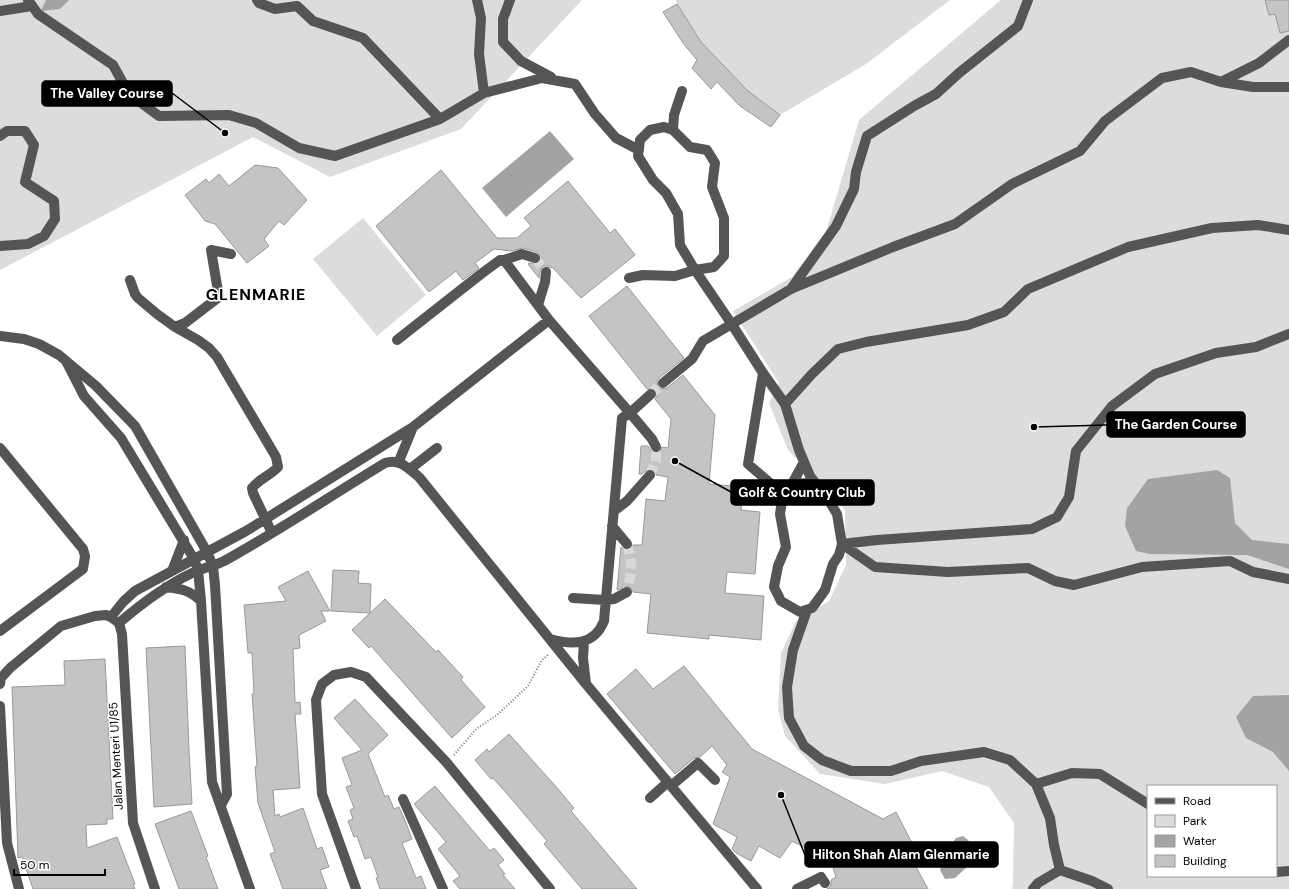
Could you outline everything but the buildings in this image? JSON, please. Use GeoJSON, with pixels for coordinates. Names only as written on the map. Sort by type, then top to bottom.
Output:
{"type":"FeatureCollection","features":[{"type":"Feature","properties":{"kind":"street"},"geometry":{"type":"LineString","coordinates":[[257,0],[259,3],[275,9],[297,6],[313,21],[363,38],[440,119]]}},
{"type":"Feature","properties":{"kind":"street"},"geometry":{"type":"LineString","coordinates":[[477,0],[481,18],[479,54],[484,93]]}},
{"type":"Feature","properties":{"kind":"street"},"geometry":{"type":"LineString","coordinates":[[510,0],[503,19],[503,42],[521,61],[541,73],[560,81]]}},
{"type":"Feature","properties":{"kind":"street"},"geometry":{"type":"LineString","coordinates":[[791,289],[836,226],[854,189],[856,172],[867,136],[936,94],[1018,26],[1028,0]]}},
{"type":"Feature","properties":{"kind":"street"},"geometry":{"type":"LineString","coordinates":[[0,11],[30,3],[38,14],[113,65],[129,94],[159,116],[229,115],[256,123],[299,148],[335,156],[440,119],[484,93],[542,78],[575,84],[594,114],[616,138],[639,150]]}},
{"type":"Feature","properties":{"kind":"street"},"geometry":{"type":"LineString","coordinates":[[1221,82],[1260,63],[1289,40]]}},
{"type":"Feature","properties":{"kind":"street"},"geometry":{"type":"LineString","coordinates":[[663,383],[692,359],[703,341],[731,323],[791,289],[893,247],[955,224],[1012,184],[1080,151],[1105,121],[1162,78],[1191,72],[1221,82],[1253,87],[1289,87]]}},
{"type":"Feature","properties":{"kind":"street"},"geometry":{"type":"LineString","coordinates":[[673,130],[674,115],[682,91]]}},
{"type":"Feature","properties":{"kind":"street"},"geometry":{"type":"LineString","coordinates":[[629,278],[643,275],[675,276],[694,270],[714,267],[724,256],[724,218],[712,186],[715,163],[707,150],[690,147],[673,130],[664,127],[650,130],[640,140],[638,156],[653,180],[666,193],[678,214],[680,245],[694,270],[785,404],[799,450],[810,476],[837,514],[842,544],[839,555],[833,564],[826,590],[812,608],[800,612],[781,601],[774,587],[778,566],[786,547],[780,514],[783,494],[792,484],[804,462]]}},
{"type":"Feature","properties":{"kind":"street"},"geometry":{"type":"LineString","coordinates":[[0,136],[7,130],[26,131],[34,145],[25,182],[54,202],[55,219],[44,236],[28,244],[0,246]]}},
{"type":"Feature","properties":{"kind":"street"},"geometry":{"type":"LineString","coordinates":[[785,404],[812,374],[838,349],[866,342],[968,325],[1004,312],[1028,289],[1128,247],[1212,228],[1258,225],[1289,230]]}},
{"type":"Feature","properties":{"kind":"street"},"geometry":{"type":"LineString","coordinates":[[175,327],[185,323],[219,297],[211,250],[231,254]]}},
{"type":"Feature","properties":{"kind":"street"},"geometry":{"type":"LineString","coordinates":[[397,340],[500,260],[522,254],[535,258]]}},
{"type":"Feature","properties":{"kind":"street"},"geometry":{"type":"LineString","coordinates":[[504,260],[549,320],[652,439],[656,447]]}},
{"type":"Feature","properties":{"kind":"street"},"geometry":{"type":"LineString","coordinates":[[538,305],[545,282],[546,272]]}},
{"type":"Feature","properties":{"kind":"street"},"geometry":{"type":"LineString","coordinates":[[130,280],[138,298],[175,327],[204,344],[217,357],[276,457],[278,467],[274,472],[256,483],[252,488],[272,533]]}},
{"type":"Feature","properties":{"kind":"street"},"geometry":{"type":"LineString","coordinates":[[115,620],[123,602],[135,591],[236,537],[413,427],[549,320]]}},
{"type":"Feature","properties":{"kind":"street"},"geometry":{"type":"LineString","coordinates":[[842,544],[877,540],[1032,529],[1057,517],[1069,497],[1076,451],[1112,406],[1154,374],[1216,353],[1256,347],[1289,334]]}},
{"type":"Feature","properties":{"kind":"street"},"geometry":{"type":"LineString","coordinates":[[0,336],[24,339],[34,342],[59,355],[96,386],[135,426],[207,552],[213,566],[215,585],[227,794],[221,805]]}},
{"type":"Feature","properties":{"kind":"street"},"geometry":{"type":"LineString","coordinates":[[66,361],[84,396],[121,438],[184,540],[198,570],[212,782],[250,889]]}},
{"type":"Feature","properties":{"kind":"street"},"geometry":{"type":"LineString","coordinates":[[763,373],[748,464],[783,494]]}},
{"type":"Feature","properties":{"kind":"street"},"geometry":{"type":"LineString","coordinates":[[550,640],[567,644],[584,642],[595,635],[604,621],[622,418],[630,413],[651,394]]}},
{"type":"Feature","properties":{"kind":"street"},"geometry":{"type":"LineString","coordinates":[[399,461],[413,427]]}},
{"type":"Feature","properties":{"kind":"street"},"geometry":{"type":"LineString","coordinates":[[0,448],[83,549],[85,556],[83,569],[0,631]]}},
{"type":"Feature","properties":{"kind":"street"},"geometry":{"type":"LineString","coordinates":[[410,469],[436,448]]}},
{"type":"Feature","properties":{"kind":"street"},"geometry":{"type":"LineString","coordinates":[[115,620],[166,587],[198,570],[213,566],[272,533],[385,463],[392,460],[399,461],[419,477],[586,684],[757,889]]}},
{"type":"Feature","properties":{"kind":"street"},"geometry":{"type":"LineString","coordinates":[[614,512],[632,496],[650,475]]}},
{"type":"Feature","properties":{"kind":"street"},"geometry":{"type":"LineString","coordinates":[[792,484],[806,483],[818,486]]}},
{"type":"Feature","properties":{"kind":"street"},"geometry":{"type":"LineString","coordinates":[[612,526],[627,544]]}},
{"type":"Feature","properties":{"kind":"street"},"geometry":{"type":"LineString","coordinates":[[236,537],[242,550]]}},
{"type":"Feature","properties":{"kind":"street"},"geometry":{"type":"LineString","coordinates":[[172,571],[184,540]]}},
{"type":"Feature","properties":{"kind":"street"},"geometry":{"type":"LineString","coordinates":[[842,544],[875,567],[948,572],[1028,568],[1055,581],[1074,585],[1142,567],[1230,561],[1253,572],[1289,579]]}},
{"type":"Feature","properties":{"kind":"street"},"geometry":{"type":"LineString","coordinates":[[166,587],[184,589],[201,601]]}},
{"type":"Feature","properties":{"kind":"street"},"geometry":{"type":"LineString","coordinates":[[573,598],[606,600],[614,599],[627,592]]}},
{"type":"Feature","properties":{"kind":"street"},"geometry":{"type":"LineString","coordinates":[[807,610],[793,650],[787,687],[789,718],[804,746],[822,760],[851,771],[891,771],[921,761],[984,752],[1010,760],[1036,784],[1050,818],[1060,870]]}},
{"type":"Feature","properties":{"kind":"street"},"geometry":{"type":"LineString","coordinates":[[0,684],[2,678],[10,668],[61,626],[95,616],[106,615],[115,620]]}},
{"type":"Feature","properties":{"kind":"street","name":"Jalan Menteri U1/85"},"geometry":{"type":"LineString","coordinates":[[115,620],[122,634],[133,823],[155,889]]}},
{"type":"Feature","properties":{"kind":"street"},"geometry":{"type":"LineString","coordinates":[[584,642],[583,658],[586,684]]}},
{"type":"Feature","properties":{"kind":"street"},"geometry":{"type":"LineString","coordinates":[[356,889],[322,794],[316,700],[322,684],[334,675],[351,672],[366,677],[447,763],[550,889]]}},
{"type":"Feature","properties":{"kind":"street"},"geometry":{"type":"LineString","coordinates":[[0,706],[7,843],[18,889]]}},
{"type":"Feature","properties":{"kind":"street"},"geometry":{"type":"LineString","coordinates":[[650,798],[698,763],[715,780]]}},
{"type":"Feature","properties":{"kind":"street"},"geometry":{"type":"LineString","coordinates":[[1036,784],[1072,773],[1100,774],[1147,803]]}},
{"type":"Feature","properties":{"kind":"street"},"geometry":{"type":"LineString","coordinates":[[403,799],[443,889]]}},
{"type":"Feature","properties":{"kind":"street"},"geometry":{"type":"LineString","coordinates":[[1033,889],[1038,883],[1060,870],[1092,881],[1108,889]]}},
{"type":"Feature","properties":{"kind":"street"},"geometry":{"type":"LineString","coordinates":[[1277,872],[1289,871]]}},
{"type":"Feature","properties":{"kind":"street"},"geometry":{"type":"LineString","coordinates":[[797,889],[821,877],[825,883]]}},
{"type":"Feature","properties":{"kind":"path"},"geometry":{"type":"LineString","coordinates":[[447,763],[476,729],[497,715],[528,686],[542,660],[557,648]]}},
{"type":"Feature","properties":{"kind":"green space"},"geometry":{"type":"Polygon","coordinates":[[[0,0],[582,0],[461,129],[330,177],[253,137],[0,270],[0,0]]]}},
{"type":"Feature","properties":{"kind":"green space"},"geometry":{"type":"Polygon","coordinates":[[[676,0],[950,0],[866,64],[780,115],[748,91],[701,42],[676,0]]]}},
{"type":"Feature","properties":{"kind":"green space"},"geometry":{"type":"Polygon","coordinates":[[[1001,0],[1289,0],[1289,889],[1012,889],[1014,823],[989,787],[942,771],[885,784],[820,774],[785,736],[778,710],[781,653],[796,621],[829,601],[846,565],[845,510],[788,450],[769,403],[779,383],[733,311],[792,277],[826,232],[859,120],[1001,0]]]}},
{"type":"Feature","properties":{"kind":"green space"},"geometry":{"type":"Polygon","coordinates":[[[363,218],[426,295],[377,336],[313,259],[363,218]]]}},
{"type":"Feature","properties":{"kind":"water"},"geometry":{"type":"Polygon","coordinates":[[[46,0],[69,0],[60,9],[41,11],[46,0]]]}},
{"type":"Feature","properties":{"kind":"water"},"geometry":{"type":"Polygon","coordinates":[[[550,131],[574,159],[506,217],[482,188],[550,131]]]}},
{"type":"Feature","properties":{"kind":"water"},"geometry":{"type":"Polygon","coordinates":[[[1217,470],[1230,478],[1235,523],[1252,540],[1289,544],[1289,569],[1247,555],[1149,554],[1136,551],[1125,526],[1127,508],[1148,479],[1217,470]]]}},
{"type":"Feature","properties":{"kind":"water"},"geometry":{"type":"Polygon","coordinates":[[[1289,695],[1289,771],[1273,752],[1246,738],[1236,717],[1253,696],[1289,695]]]}},
{"type":"Feature","properties":{"kind":"water"},"geometry":{"type":"Polygon","coordinates":[[[963,836],[972,846],[968,866],[955,878],[945,879],[940,870],[949,847],[956,838],[963,836]]]}},
{"type":"Feature","properties":{"kind":"tunnel"},"geometry":{"type":"LineString","coordinates":[[535,258],[546,272]]}},
{"type":"Feature","properties":{"kind":"tunnel"},"geometry":{"type":"LineString","coordinates":[[651,394],[663,383]]}},
{"type":"Feature","properties":{"kind":"tunnel"},"geometry":{"type":"LineString","coordinates":[[650,475],[656,461],[656,447]]}},
{"type":"Feature","properties":{"kind":"tunnel"},"geometry":{"type":"LineString","coordinates":[[627,544],[631,568],[627,592]]}},
{"type":"Feature","properties":{"kind":"place","name":"The Valley Course"},"geometry":{"type":"Point","coordinates":[225,133]}},
{"type":"Feature","properties":{"kind":"place","name":"The Garden Course"},"geometry":{"type":"Point","coordinates":[1034,427]}},
{"type":"Feature","properties":{"kind":"place","name":"Golf & Country Club"},"geometry":{"type":"Point","coordinates":[675,461]}},
{"type":"Feature","properties":{"kind":"place","name":"Hilton Shah Alam Glenmarie"},"geometry":{"type":"Point","coordinates":[781,795]}},
{"type":"Feature","properties":{"kind":"district","name":"GLENMARIE"},"geometry":{"type":"Point","coordinates":[256,294]}}]}
